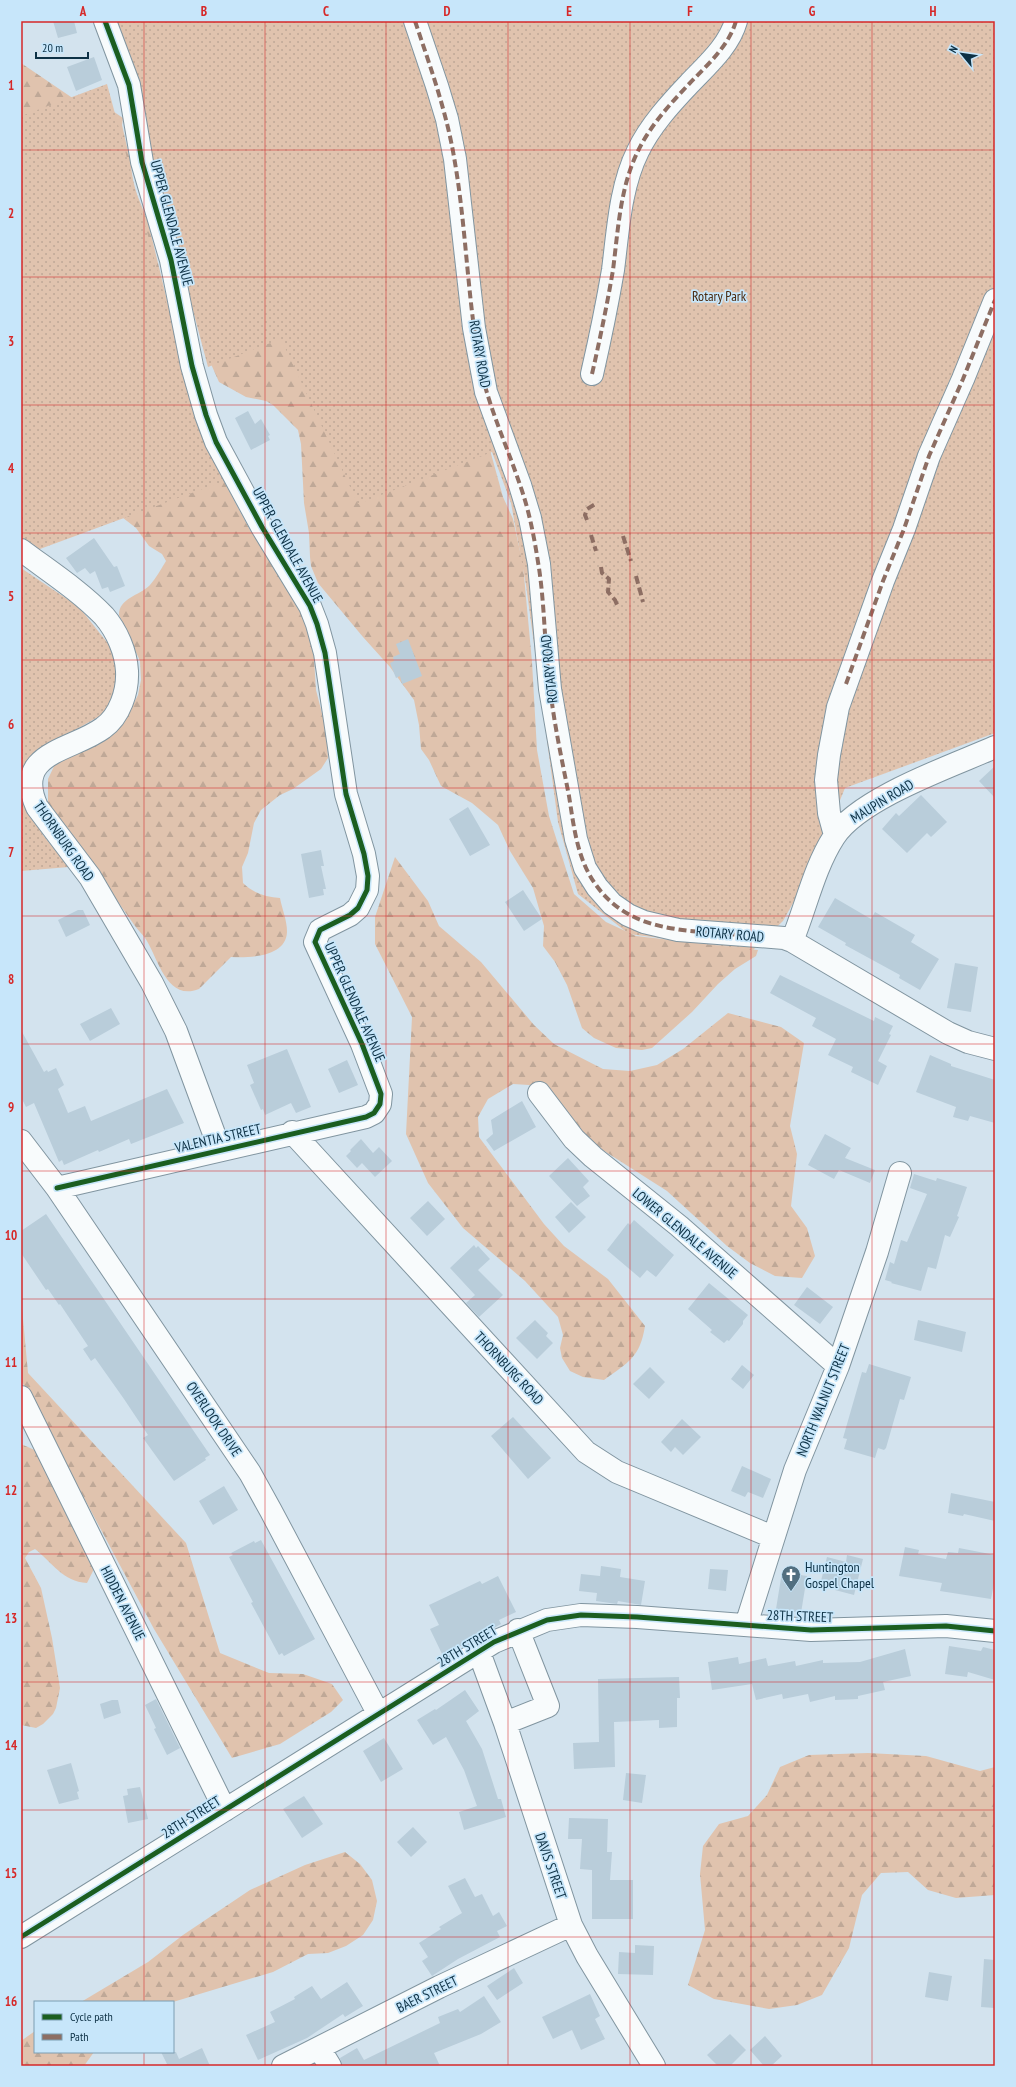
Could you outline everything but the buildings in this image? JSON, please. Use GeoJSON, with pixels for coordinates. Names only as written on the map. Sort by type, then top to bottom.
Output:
{"type":"FeatureCollection","features":[{"type":"Feature","properties":{"kind":"street","name":"UPPER GLENDALE AVENUE"},"geometry":{"type":"LineString","coordinates":[[105,21],[129,85],[142,162],[171,260],[191,359],[206,415],[216,442],[279,558],[310,606],[325,653],[336,718],[346,794],[364,854],[368,876],[367,890],[358,908],[350,915],[320,930],[315,942],[378,1083],[381,1094],[380,1104]]}},
{"type":"Feature","properties":{"kind":"street","name":"ROTARY ROAD"},"geometry":{"type":"LineString","coordinates":[[414,21],[439,92],[455,159],[474,328],[486,392],[520,485],[530,518],[539,564],[550,689],[576,839],[585,868],[597,887],[612,904],[628,915],[644,922],[678,930],[784,938],[792,941],[948,1033],[968,1042],[995,1049]]}},
{"type":"Feature","properties":{"kind":"street"},"geometry":{"type":"LineString","coordinates":[[592,374],[611,281],[623,200],[637,152],[648,132],[666,109],[717,54],[733,29],[736,21]]}},
{"type":"Feature","properties":{"kind":"street"},"geometry":{"type":"LineString","coordinates":[[835,835],[829,813],[826,780],[832,733],[846,684],[883,581],[904,530],[929,456],[963,379],[995,300]]}},
{"type":"Feature","properties":{"kind":"street","name":"THORNBURG ROAD"},"geometry":{"type":"LineString","coordinates":[[21,550],[72,589],[104,616],[121,643],[126,665],[127,683],[116,715],[104,728],[76,742],[57,749],[43,759],[33,772],[30,783],[31,794],[37,807],[90,877],[152,983],[176,1031],[220,1150]]}},
{"type":"Feature","properties":{"kind":"street","name":"MAUPIN ROAD"},"geometry":{"type":"LineString","coordinates":[[792,941],[820,863],[835,835],[851,818],[907,785],[995,747]]}},
{"type":"Feature","properties":{"kind":"street","name":"LOWER GLENDALE AVENUE"},"geometry":{"type":"LineString","coordinates":[[539,1092],[574,1139],[679,1226],[838,1366]]}},
{"type":"Feature","properties":{"kind":"street","name":"VALENTIA STREET"},"geometry":{"type":"LineString","coordinates":[[57,1188],[292,1132],[366,1117],[374,1112],[380,1104]]}},
{"type":"Feature","properties":{"kind":"street","name":"THORNBURG ROAD"},"geometry":{"type":"LineString","coordinates":[[292,1132],[586,1452],[617,1472],[773,1538]]}},
{"type":"Feature","properties":{"kind":"street","name":"OVERLOOK DRIVE"},"geometry":{"type":"LineString","coordinates":[[21,1141],[57,1188],[250,1473],[272,1511],[378,1713]]}},
{"type":"Feature","properties":{"kind":"street","name":"NORTH WALNUT STREET"},"geometry":{"type":"LineString","coordinates":[[746,1626],[795,1470],[838,1366],[877,1252],[900,1173]]}},
{"type":"Feature","properties":{"kind":"street","name":"HIDDEN AVENUE"},"geometry":{"type":"LineString","coordinates":[[21,1397],[225,1810]]}},
{"type":"Feature","properties":{"kind":"street","name":"28TH STREET"},"geometry":{"type":"LineString","coordinates":[[21,1937],[478,1652],[518,1630],[547,1620],[581,1615],[637,1617],[811,1630],[946,1626],[995,1631]]}},
{"type":"Feature","properties":{"kind":"street"},"geometry":{"type":"LineString","coordinates":[[505,1723],[548,1706],[518,1630]]}},
{"type":"Feature","properties":{"kind":"street","name":"DAVIS STREET"},"geometry":{"type":"LineString","coordinates":[[478,1652],[505,1723],[571,1925],[587,1956],[654,2066]]}},
{"type":"Feature","properties":{"kind":"street","name":"BAER STREET"},"geometry":{"type":"LineString","coordinates":[[284,2066],[325,2057],[439,1988],[571,1925]]}},
{"type":"Feature","properties":{"kind":"green space","name":"Rotary Park"},"geometry":{"type":"Polygon","coordinates":[[[116,21],[995,21],[995,733],[845,788],[812,869],[783,921],[753,950],[629,934],[578,894],[558,822],[526,585],[511,503],[492,452],[358,504],[281,339],[208,367],[116,21]]]}},
{"type":"Feature","properties":{"kind":"green space"},"geometry":{"type":"Polygon","coordinates":[[[349,21],[490,450],[503,497],[513,519],[523,565],[532,662],[537,750],[549,816],[574,894],[606,922],[636,936],[758,950],[756,956],[735,969],[718,984],[692,1012],[652,1048],[642,1050],[616,1048],[594,1038],[582,1028],[567,985],[555,962],[543,946],[544,926],[533,888],[510,851],[498,825],[472,803],[441,786],[429,760],[421,749],[419,725],[414,700],[390,667],[318,583],[311,566],[309,533],[304,503],[301,444],[298,430],[273,405],[266,401],[246,397],[219,382],[211,364],[349,21]]]}},
{"type":"Feature","properties":{"kind":"green space"},"geometry":{"type":"Polygon","coordinates":[[[21,63],[74,99],[107,107],[123,118],[122,125],[130,160],[134,187],[148,222],[182,362],[219,472],[251,532],[266,550],[292,593],[313,643],[316,690],[326,729],[328,758],[321,769],[293,789],[280,795],[261,810],[254,823],[248,853],[242,867],[243,883],[260,894],[280,898],[287,928],[285,940],[280,947],[266,954],[248,957],[231,957],[199,989],[188,991],[178,989],[164,976],[145,938],[48,803],[48,779],[56,762],[118,727],[126,718],[138,695],[141,680],[140,661],[119,615],[120,609],[126,601],[150,585],[166,561],[162,554],[149,546],[136,528],[118,514],[21,524],[21,63]]]}},
{"type":"Feature","properties":{"kind":"green space"},"geometry":{"type":"Polygon","coordinates":[[[107,84],[200,428],[227,480],[21,556],[21,116],[107,84]]]}},
{"type":"Feature","properties":{"kind":"green space"},"geometry":{"type":"Polygon","coordinates":[[[21,568],[79,607],[118,656],[114,708],[45,747],[26,805],[43,835],[69,867],[21,871],[21,568]]]}},
{"type":"Feature","properties":{"kind":"green space"},"geometry":{"type":"Polygon","coordinates":[[[395,857],[428,901],[439,926],[481,962],[534,1025],[554,1044],[603,1069],[630,1071],[657,1065],[683,1049],[728,1013],[781,1027],[804,1043],[790,1126],[797,1154],[791,1206],[807,1228],[815,1256],[802,1278],[775,1276],[750,1263],[727,1246],[667,1191],[576,1133],[543,1092],[529,1085],[513,1084],[488,1099],[478,1117],[479,1137],[544,1224],[564,1246],[608,1279],[645,1326],[640,1345],[632,1358],[604,1380],[583,1377],[570,1371],[562,1358],[560,1348],[563,1335],[558,1317],[525,1281],[463,1228],[428,1183],[406,1134],[412,1017],[375,944],[375,917],[395,857]]]}},
{"type":"Feature","properties":{"kind":"green space"},"geometry":{"type":"Polygon","coordinates":[[[21,1297],[28,1373],[186,1543],[220,1653],[269,1673],[303,1674],[332,1684],[343,1700],[331,1712],[280,1744],[232,1758],[154,1629],[21,1380],[21,1297]]]}},
{"type":"Feature","properties":{"kind":"green space"},"geometry":{"type":"Polygon","coordinates":[[[21,1444],[46,1455],[94,1564],[93,1571],[87,1583],[79,1582],[64,1575],[35,1549],[29,1552],[25,1558],[41,1588],[52,1638],[60,1688],[56,1708],[53,1714],[43,1724],[36,1728],[21,1725],[21,1444]]]}},
{"type":"Feature","properties":{"kind":"green space"},"geometry":{"type":"Polygon","coordinates":[[[868,1753],[926,1756],[980,1771],[995,1767],[995,1895],[956,1898],[928,1890],[908,1872],[881,1873],[862,1895],[849,1948],[822,1995],[797,2005],[769,2009],[714,1999],[688,1985],[705,1930],[700,1874],[703,1846],[719,1824],[748,1816],[767,1795],[780,1767],[809,1755],[868,1753]]]}},
{"type":"Feature","properties":{"kind":"green space"},"geometry":{"type":"Polygon","coordinates":[[[345,1852],[360,1864],[372,1880],[377,1901],[373,1920],[363,1935],[346,1946],[328,1953],[308,1954],[273,1972],[174,2002],[83,2001],[148,1962],[183,1935],[250,1890],[305,1865],[345,1852]]]}},
{"type":"Feature","properties":{"kind":"green space"},"geometry":{"type":"Polygon","coordinates":[[[34,2032],[34,2053],[93,2053],[84,2066],[21,2066],[21,2041],[34,2032]]]}},
{"type":"Feature","properties":{"kind":"marked path"},"geometry":{"type":"LineString","coordinates":[[415,21],[432,71],[451,140],[458,182],[475,335],[482,376],[492,408],[515,469],[529,513],[533,533],[540,577],[548,671],[554,715],[580,854],[596,885],[610,901],[625,912],[642,921],[680,930],[739,935]]}},
{"type":"Feature","properties":{"kind":"marked path"},"geometry":{"type":"LineString","coordinates":[[592,374],[613,270],[623,194],[632,165],[638,151],[654,124],[675,99],[717,55],[728,39],[736,21]]}},
{"type":"Feature","properties":{"kind":"marked path"},"geometry":{"type":"LineString","coordinates":[[846,684],[883,581],[904,529],[929,456],[963,379],[995,300]]}},
{"type":"Feature","properties":{"kind":"marked path"},"geometry":{"type":"LineString","coordinates":[[587,520],[585,515],[587,509],[597,503]]}},
{"type":"Feature","properties":{"kind":"marked path"},"geometry":{"type":"LineString","coordinates":[[591,535],[596,551]]}},
{"type":"Feature","properties":{"kind":"marked path"},"geometry":{"type":"LineString","coordinates":[[623,536],[631,561]]}},
{"type":"Feature","properties":{"kind":"marked path"},"geometry":{"type":"LineString","coordinates":[[601,567],[602,573],[609,579],[608,592],[615,600],[618,607]]}},
{"type":"Feature","properties":{"kind":"marked path"},"geometry":{"type":"LineString","coordinates":[[636,576],[643,602]]}},
{"type":"Feature","properties":{"kind":"cycle path"},"geometry":{"type":"LineString","coordinates":[[57,1188],[366,1117],[374,1113],[380,1104],[381,1094],[362,1044],[315,942],[320,930],[350,915],[358,908],[367,890],[368,876],[364,854],[346,794],[325,653],[310,606],[262,527],[216,442],[206,415],[192,366],[171,260],[142,162],[129,85],[105,21]]}},
{"type":"Feature","properties":{"kind":"cycle path"},"geometry":{"type":"LineString","coordinates":[[21,1937],[494,1642],[547,1620],[581,1615],[637,1617],[811,1630],[946,1626],[995,1631]]}},
{"type":"Feature","properties":{"kind":"place","name":"Huntington Gospel Chapel"},"geometry":{"type":"Point","coordinates":[791,1592]}}]}
